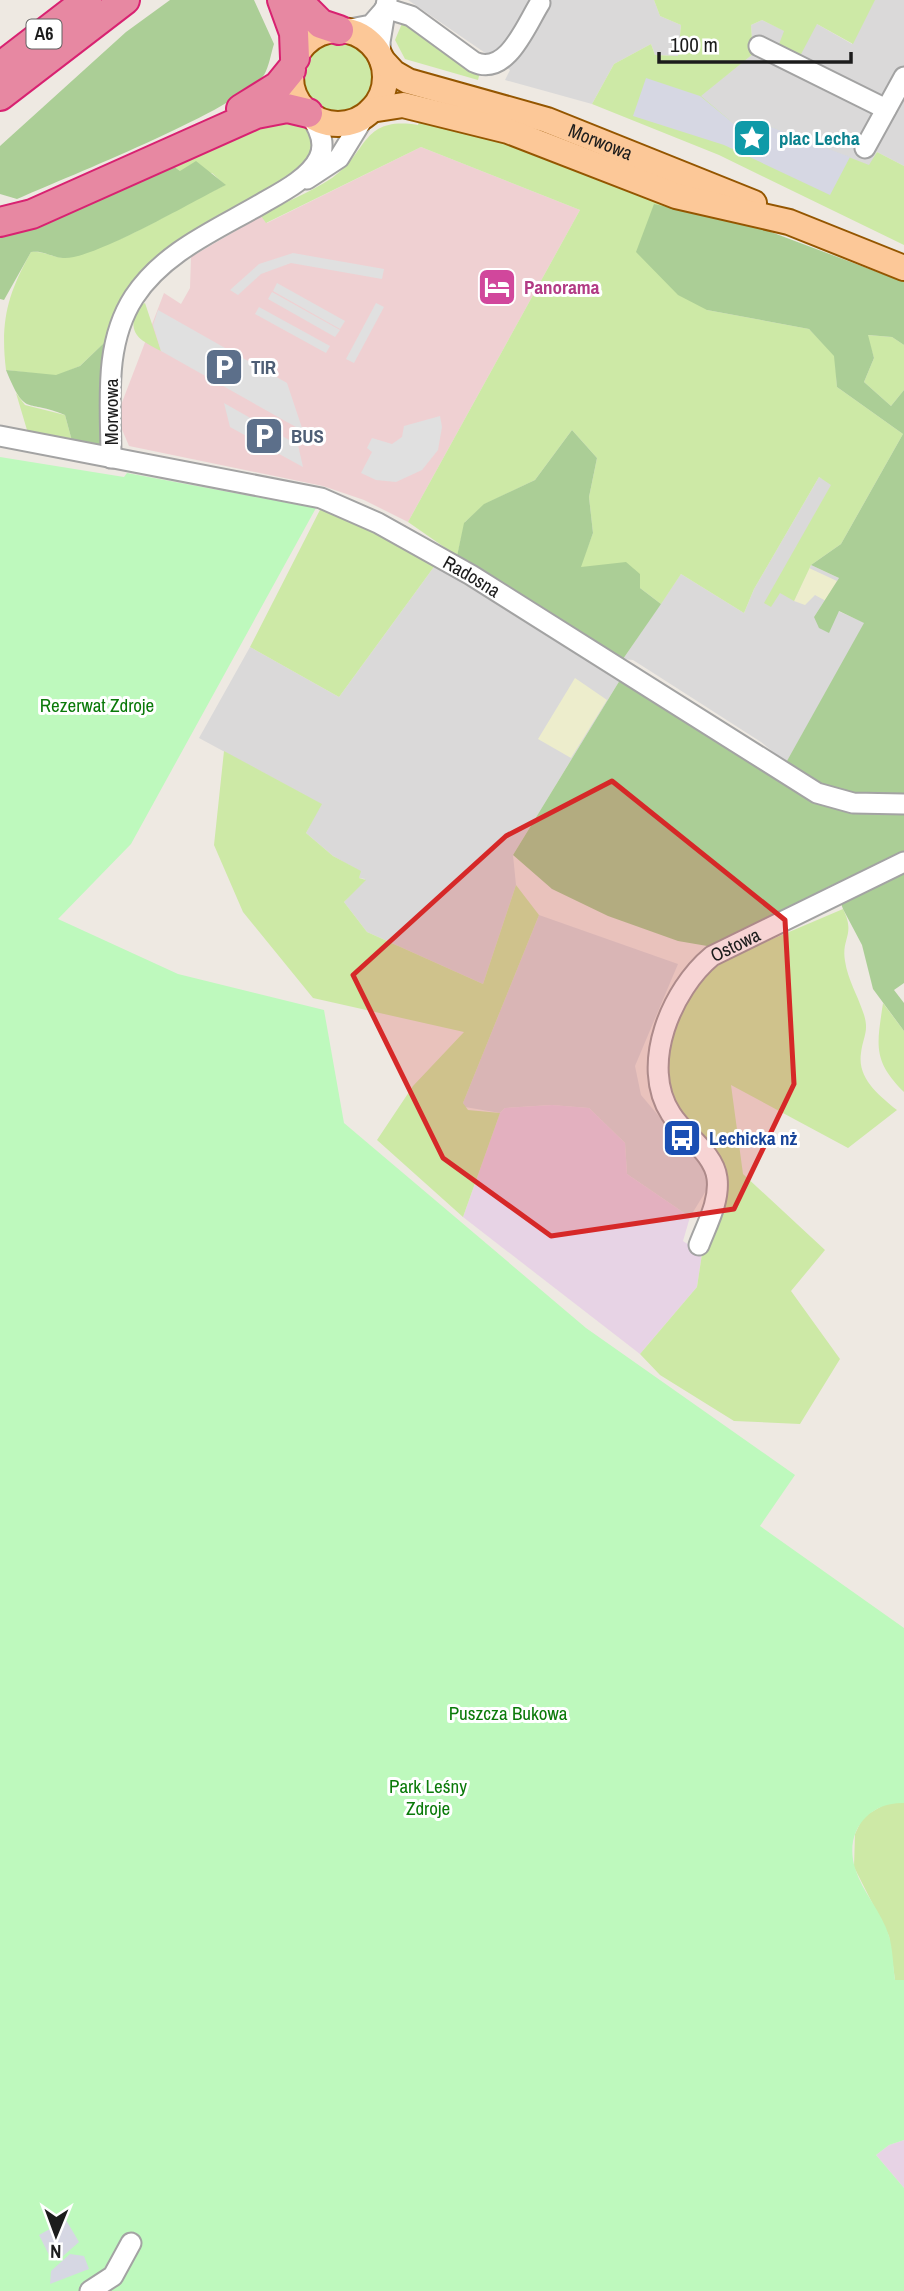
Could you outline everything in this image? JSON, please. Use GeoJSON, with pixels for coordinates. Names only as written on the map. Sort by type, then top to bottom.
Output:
{"type":"FeatureCollection","features":[{"type":"Feature","properties":{"kind":"highway"},"geometry":{"type":"LineString","coordinates":[[0,47],[75,0]]}},
{"type":"Feature","properties":{"kind":"highway","name":"A6"},"geometry":{"type":"LineString","coordinates":[[0,67],[87,0]]}},
{"type":"Feature","properties":{"kind":"highway","name":"A6"},"geometry":{"type":"LineString","coordinates":[[0,96],[125,0]]}},
{"type":"Feature","properties":{"kind":"highway"},"geometry":{"type":"LineString","coordinates":[[198,138],[270,92],[293,64],[294,33],[282,0]]}},
{"type":"Feature","properties":{"kind":"highway"},"geometry":{"type":"LineString","coordinates":[[297,0],[321,24],[342,30]]}},
{"type":"Feature","properties":{"kind":"highway"},"geometry":{"type":"LineString","coordinates":[[0,116],[71,41]]}},
{"type":"Feature","properties":{"kind":"highway"},"geometry":{"type":"LineString","coordinates":[[0,222],[39,211],[198,138],[273,110],[292,108],[308,113]]}},
{"type":"Feature","properties":{"kind":"highway"},"geometry":{"type":"LineString","coordinates":[[0,212],[39,211]]}},
{"type":"Feature","properties":{"kind":"main road"},"geometry":{"type":"LineString","coordinates":[[342,30],[367,40],[382,58],[385,72],[383,90],[369,112],[337,124],[308,113],[294,94],[293,64],[310,39],[342,30]]}},
{"type":"Feature","properties":{"kind":"main road","name":"Morwowa"},"geometry":{"type":"LineString","coordinates":[[382,58],[394,74],[408,81],[503,106],[567,127],[904,268]]}},
{"type":"Feature","properties":{"kind":"main road","name":"Morwowa"},"geometry":{"type":"LineString","coordinates":[[369,112],[403,105],[496,127],[572,153],[676,196],[779,219],[819,232]]}},
{"type":"Feature","properties":{"kind":"street"},"geometry":{"type":"LineString","coordinates":[[386,4],[411,16],[474,62],[487,66],[504,59],[540,3]]}},
{"type":"Feature","properties":{"kind":"street"},"geometry":{"type":"LineString","coordinates":[[342,30],[371,25],[380,18],[386,4]]}},
{"type":"Feature","properties":{"kind":"street"},"geometry":{"type":"LineString","coordinates":[[382,58],[380,42],[386,4]]}},
{"type":"Feature","properties":{"kind":"street"},"geometry":{"type":"LineString","coordinates":[[759,46],[886,108]]}},
{"type":"Feature","properties":{"kind":"street"},"geometry":{"type":"LineString","coordinates":[[865,148],[886,108],[902,87]]}},
{"type":"Feature","properties":{"kind":"street","name":"Morwowa"},"geometry":{"type":"LineString","coordinates":[[111,458],[113,353],[133,299],[158,268],[178,252],[332,165],[343,153],[369,112]]}},
{"type":"Feature","properties":{"kind":"street","name":"Morwowa"},"geometry":{"type":"LineString","coordinates":[[278,194],[307,173],[321,154],[321,137],[308,113]]}},
{"type":"Feature","properties":{"kind":"street","name":"Radosna"},"geometry":{"type":"LineString","coordinates":[[0,436],[321,498],[359,513],[471,575],[817,793],[853,803],[904,804]]}},
{"type":"Feature","properties":{"kind":"street","name":"Ostowa"},"geometry":{"type":"LineString","coordinates":[[699,1245],[717,1196],[717,1177],[710,1162],[671,1114],[665,1102],[659,1075],[663,1039],[678,996],[698,968],[712,956],[904,862]]}},
{"type":"Feature","properties":{"kind":"street"},"geometry":{"type":"LineString","coordinates":[[90,2291],[113,2276],[131,2243]]}},
{"type":"Feature","properties":{"kind":"highlighted area"},"geometry":{"type":"Polygon","coordinates":[[[612,781],[785,920],[794,1084],[734,1209],[551,1236],[443,1158],[353,975],[506,836],[612,781]]]}},
{"type":"Feature","properties":{"kind":"shaded area"},"geometry":{"type":"Polygon","coordinates":[[[408,0],[654,0],[660,16],[681,25],[678,56],[655,55],[651,44],[614,64],[592,104],[505,80],[510,70],[408,0]]]}},
{"type":"Feature","properties":{"kind":"shaded area"},"geometry":{"type":"Polygon","coordinates":[[[856,0],[904,0],[904,166],[877,152],[870,166],[756,121],[750,127],[733,123],[700,96],[753,54],[751,25],[762,20],[785,31],[817,24],[852,44],[856,0]]]}},
{"type":"Feature","properties":{"kind":"shaded area","name":"plac Lecha"},"geometry":{"type":"Polygon","coordinates":[[[646,78],[700,96],[733,123],[750,127],[756,121],[850,157],[830,195],[724,145],[633,116],[646,78]]]}},
{"type":"Feature","properties":{"kind":"shaded area"},"geometry":{"type":"Polygon","coordinates":[[[421,147],[580,210],[408,522],[364,500],[323,486],[129,446],[121,427],[121,405],[164,293],[181,304],[190,288],[191,257],[261,216],[267,223],[421,147]]]}},
{"type":"Feature","properties":{"kind":"shaded area"},"geometry":{"type":"Polygon","coordinates":[[[293,253],[384,269],[382,279],[291,263],[261,274],[238,295],[230,290],[259,264],[293,253]]]}},
{"type":"Feature","properties":{"kind":"shaded area"},"geometry":{"type":"Polygon","coordinates":[[[277,283],[345,321],[340,329],[273,291],[277,283]]]}},
{"type":"Feature","properties":{"kind":"shaded area"},"geometry":{"type":"Polygon","coordinates":[[[272,292],[340,330],[335,337],[268,299],[272,292]]]}},
{"type":"Feature","properties":{"kind":"shaded area"},"geometry":{"type":"Polygon","coordinates":[[[376,303],[384,307],[354,363],[346,359],[376,303]]]}},
{"type":"Feature","properties":{"kind":"shaded area"},"geometry":{"type":"Polygon","coordinates":[[[259,307],[330,346],[326,353],[255,314],[259,307]]]}},
{"type":"Feature","properties":{"kind":"shaded area","name":"TIR"},"geometry":{"type":"Polygon","coordinates":[[[158,310],[287,383],[303,431],[161,351],[153,325],[158,310]]]}},
{"type":"Feature","properties":{"kind":"shaded area","name":"BUS"},"geometry":{"type":"Polygon","coordinates":[[[224,403],[298,445],[303,467],[230,427],[224,403]]]}},
{"type":"Feature","properties":{"kind":"shaded area"},"geometry":{"type":"Polygon","coordinates":[[[440,416],[442,427],[438,450],[422,470],[396,482],[376,480],[361,473],[372,452],[367,448],[372,438],[392,444],[402,437],[404,426],[440,416]]]}},
{"type":"Feature","properties":{"kind":"shaded area"},"geometry":{"type":"Polygon","coordinates":[[[819,477],[832,484],[765,603],[780,592],[794,600],[811,565],[839,578],[814,617],[838,611],[865,623],[786,763],[761,742],[633,660],[623,659],[681,574],[744,613],[754,589],[819,477]]]}},
{"type":"Feature","properties":{"kind":"shaded area"},"geometry":{"type":"Polygon","coordinates":[[[436,564],[620,680],[513,855],[516,885],[483,984],[367,932],[344,902],[365,879],[359,878],[360,871],[333,856],[306,833],[321,804],[199,738],[250,647],[339,697],[436,564]]]}},
{"type":"Feature","properties":{"kind":"shaded area"},"geometry":{"type":"Polygon","coordinates":[[[539,915],[678,964],[635,1066],[641,1095],[707,1173],[709,1186],[690,1217],[627,1174],[625,1143],[589,1108],[551,1105],[505,1108],[500,1113],[465,1107],[463,1103],[539,915]]]}},
{"type":"Feature","properties":{"kind":"shaded area"},"geometry":{"type":"Polygon","coordinates":[[[552,1105],[589,1108],[625,1143],[627,1174],[690,1217],[683,1241],[702,1254],[697,1287],[640,1354],[463,1217],[500,1113],[505,1108],[552,1105]]]}},
{"type":"Feature","properties":{"kind":"shaded area"},"geometry":{"type":"Polygon","coordinates":[[[904,2140],[904,2188],[876,2155],[889,2145],[904,2140]]]}},
{"type":"Feature","properties":{"kind":"shaded area"},"geometry":{"type":"Polygon","coordinates":[[[66,2220],[79,2242],[62,2257],[49,2255],[39,2235],[66,2220]]]}},
{"type":"Feature","properties":{"kind":"shaded area"},"geometry":{"type":"Polygon","coordinates":[[[70,2254],[84,2256],[89,2269],[50,2284],[51,2271],[70,2254]]]}},
{"type":"Feature","properties":{"kind":"green space"},"geometry":{"type":"Polygon","coordinates":[[[170,0],[254,0],[274,44],[264,75],[221,106],[149,142],[17,199],[0,194],[0,146],[126,32],[170,0]]]}},
{"type":"Feature","properties":{"kind":"green space"},"geometry":{"type":"Polygon","coordinates":[[[654,0],[875,0],[853,44],[817,24],[799,58],[778,47],[784,31],[762,20],[751,25],[753,54],[701,96],[733,123],[750,127],[756,121],[869,165],[877,152],[904,166],[904,245],[719,155],[592,104],[614,64],[651,44],[655,55],[678,56],[681,25],[660,16],[654,0]]]}},
{"type":"Feature","properties":{"kind":"green space"},"geometry":{"type":"Polygon","coordinates":[[[403,21],[480,72],[478,80],[405,59],[395,40],[403,21]]]}},
{"type":"Feature","properties":{"kind":"green space"},"geometry":{"type":"Polygon","coordinates":[[[339,42],[364,52],[374,77],[364,102],[339,112],[314,102],[304,77],[314,52],[339,42]]]}},
{"type":"Feature","properties":{"kind":"green space"},"geometry":{"type":"Polygon","coordinates":[[[266,117],[307,125],[315,146],[304,165],[117,308],[105,342],[80,366],[56,376],[6,370],[5,322],[11,294],[31,252],[63,258],[89,251],[129,235],[225,185],[212,173],[180,171],[172,165],[266,117]]]}},
{"type":"Feature","properties":{"kind":"green space"},"geometry":{"type":"Polygon","coordinates":[[[420,118],[489,135],[742,219],[741,224],[703,217],[707,310],[809,329],[835,356],[837,387],[903,434],[841,544],[811,565],[794,601],[780,593],[771,607],[764,603],[831,485],[819,477],[754,589],[744,613],[681,574],[661,604],[640,588],[580,567],[593,533],[589,497],[597,458],[572,430],[535,480],[485,504],[465,522],[457,556],[408,522],[580,210],[421,147],[266,223],[261,216],[332,178],[344,168],[375,131],[399,124],[418,125],[420,118]]]}},
{"type":"Feature","properties":{"kind":"green space"},"geometry":{"type":"Polygon","coordinates":[[[196,161],[226,185],[96,250],[63,258],[31,252],[4,300],[0,299],[0,230],[172,165],[180,171],[196,161]]]}},
{"type":"Feature","properties":{"kind":"green space"},"geometry":{"type":"Polygon","coordinates":[[[654,204],[763,229],[904,282],[904,345],[892,337],[868,335],[874,358],[864,382],[891,406],[904,390],[904,983],[894,990],[904,1003],[904,1031],[873,989],[862,945],[843,909],[834,884],[713,947],[678,941],[608,916],[552,889],[513,855],[620,680],[778,777],[864,623],[839,611],[829,633],[819,628],[814,617],[839,578],[811,565],[841,544],[903,434],[837,387],[834,356],[809,329],[707,310],[678,295],[636,252],[654,204]]]}},
{"type":"Feature","properties":{"kind":"green space"},"geometry":{"type":"Polygon","coordinates":[[[145,303],[161,351],[141,339],[134,330],[137,307],[145,303]]]}},
{"type":"Feature","properties":{"kind":"green space"},"geometry":{"type":"Polygon","coordinates":[[[867,335],[892,337],[904,345],[904,390],[891,406],[864,382],[874,358],[867,335]]]}},
{"type":"Feature","properties":{"kind":"green space"},"geometry":{"type":"Polygon","coordinates":[[[105,342],[102,400],[107,453],[72,441],[65,415],[23,401],[6,370],[56,375],[80,366],[105,342]]]}},
{"type":"Feature","properties":{"kind":"green space"},"geometry":{"type":"Polygon","coordinates":[[[16,393],[25,405],[65,415],[72,441],[35,435],[27,430],[16,393]]]}},
{"type":"Feature","properties":{"kind":"green space"},"geometry":{"type":"Polygon","coordinates":[[[572,430],[597,458],[589,497],[593,533],[581,567],[626,562],[640,574],[640,588],[661,604],[623,659],[457,556],[464,523],[484,504],[535,480],[572,430]]]}},
{"type":"Feature","properties":{"kind":"green space","name":"Park Leśny Zdroje"},"geometry":{"type":"Polygon","coordinates":[[[0,457],[124,477],[127,473],[316,508],[131,844],[58,919],[178,974],[324,1010],[344,1123],[586,1328],[795,1475],[760,1526],[904,1628],[904,1803],[880,1808],[862,1822],[856,1831],[852,1855],[858,1877],[889,1936],[895,1980],[904,1980],[904,2140],[889,2145],[876,2155],[904,2188],[904,2291],[0,2291],[0,457]]]}},
{"type":"Feature","properties":{"kind":"green space"},"geometry":{"type":"Polygon","coordinates":[[[323,504],[436,564],[339,697],[250,647],[323,504]]]}},
{"type":"Feature","properties":{"kind":"green space"},"geometry":{"type":"Polygon","coordinates":[[[809,568],[837,581],[826,601],[815,595],[805,605],[794,601],[809,568]]]}},
{"type":"Feature","properties":{"kind":"green space"},"geometry":{"type":"Polygon","coordinates":[[[575,678],[607,700],[571,758],[538,739],[575,678]]]}},
{"type":"Feature","properties":{"kind":"green space"},"geometry":{"type":"Polygon","coordinates":[[[224,751],[322,804],[306,833],[333,856],[361,871],[359,878],[366,880],[344,902],[367,932],[483,984],[516,885],[539,915],[463,1103],[468,1110],[500,1113],[463,1217],[377,1140],[413,1086],[464,1032],[313,998],[243,912],[214,845],[224,751]]]}},
{"type":"Feature","properties":{"kind":"green space"},"geometry":{"type":"Polygon","coordinates":[[[843,909],[848,925],[845,961],[866,1024],[861,1053],[863,1071],[871,1086],[897,1110],[848,1148],[731,1085],[743,1174],[825,1250],[791,1291],[840,1359],[800,1424],[734,1421],[660,1375],[640,1354],[697,1287],[702,1254],[722,1213],[722,1171],[716,1149],[680,1115],[669,1093],[667,1065],[671,1032],[696,980],[719,962],[843,909]]]}},
{"type":"Feature","properties":{"kind":"green space"},"geometry":{"type":"Polygon","coordinates":[[[883,1003],[904,1031],[904,1092],[886,1070],[879,1051],[883,1003]]]}},
{"type":"Feature","properties":{"kind":"green space"},"geometry":{"type":"Polygon","coordinates":[[[887,1803],[904,1803],[904,1980],[895,1980],[889,1936],[854,1867],[855,1834],[863,1817],[887,1803]]]}},
{"type":"Feature","properties":{"kind":"place","name":"plac Lecha"},"geometry":{"type":"Point","coordinates":[752,138]}},
{"type":"Feature","properties":{"kind":"place","name":"Panorama"},"geometry":{"type":"Point","coordinates":[497,287]}},
{"type":"Feature","properties":{"kind":"place","name":"TIR"},"geometry":{"type":"Point","coordinates":[224,367]}},
{"type":"Feature","properties":{"kind":"place","name":"BUS"},"geometry":{"type":"Point","coordinates":[264,436]}},
{"type":"Feature","properties":{"kind":"place","name":"Lechicka nż"},"geometry":{"type":"Point","coordinates":[682,1138]}},
{"type":"Feature","properties":{"kind":"park label","name":"Rezerwat Zdroje"},"geometry":{"type":"Point","coordinates":[97,705]}},
{"type":"Feature","properties":{"kind":"park label","name":"Puszcza Bukowa"},"geometry":{"type":"Point","coordinates":[508,1713]}}]}
